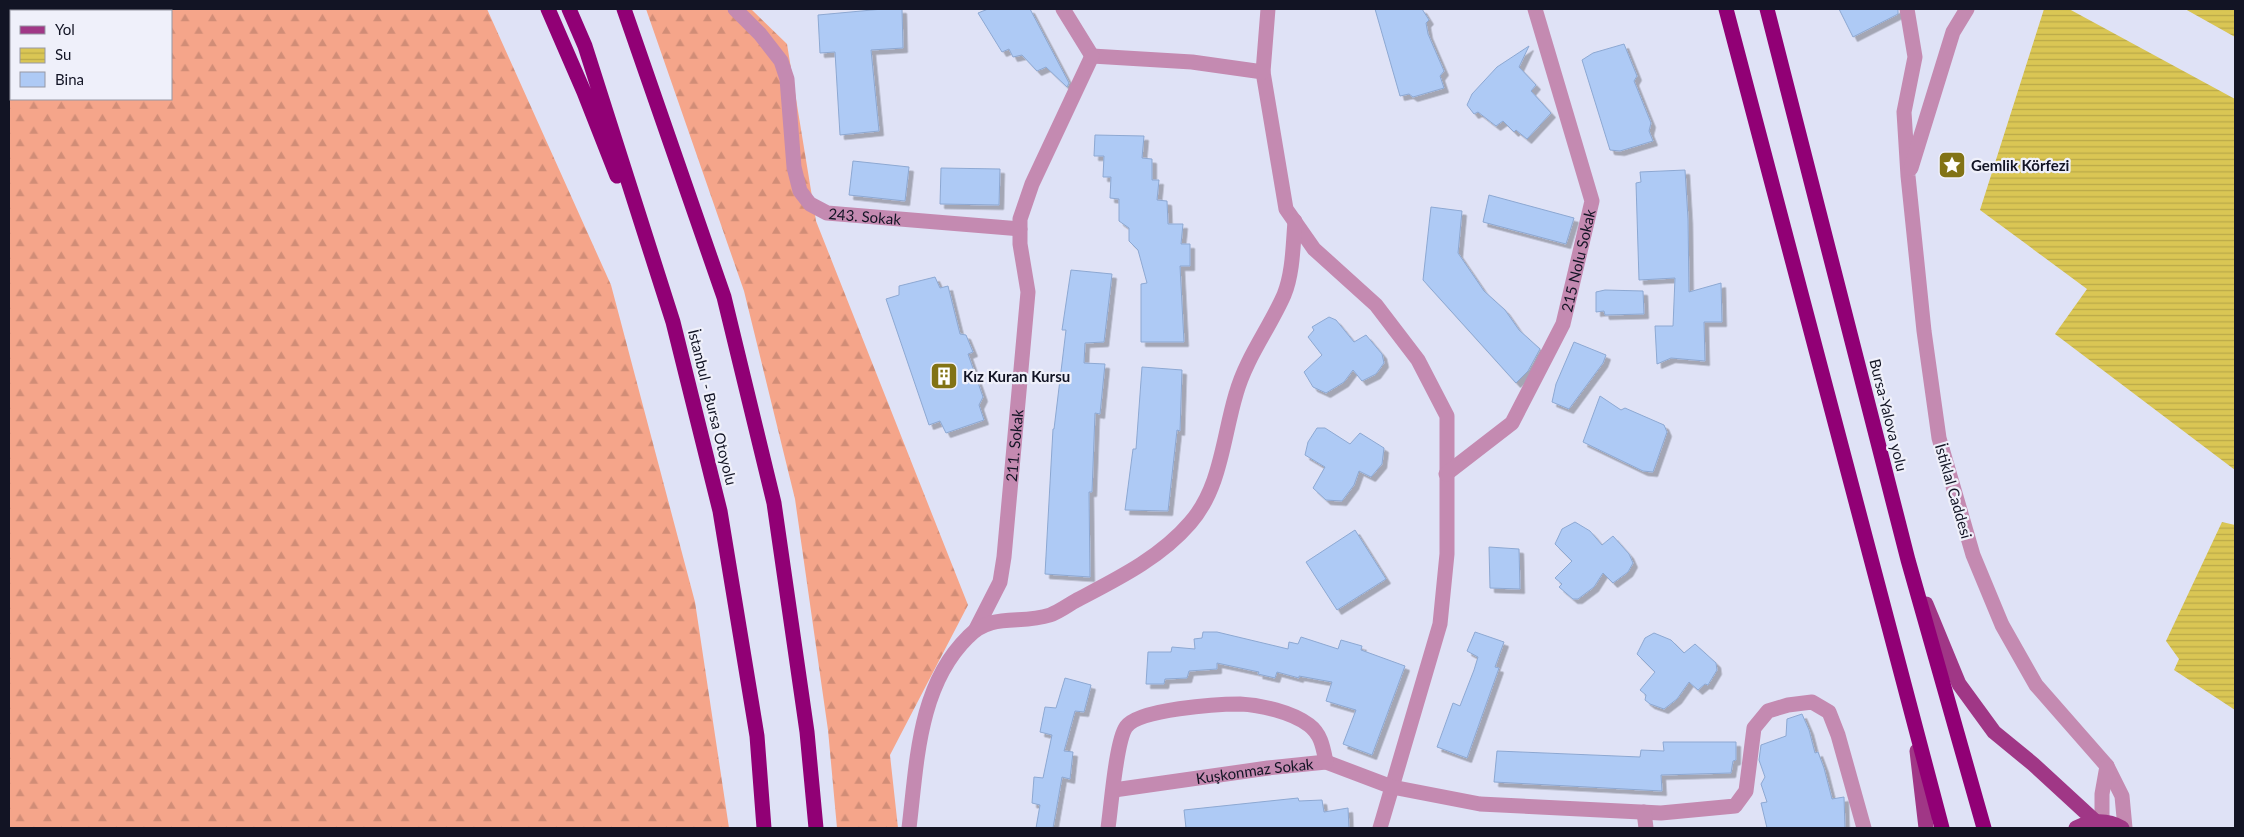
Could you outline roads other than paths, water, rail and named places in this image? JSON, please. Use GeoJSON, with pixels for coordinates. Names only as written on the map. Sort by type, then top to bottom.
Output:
{"type":"FeatureCollection","features":[{"type":"Feature","properties":{"kind":"highway"},"geometry":{"type":"LineString","coordinates":[[548,9],[584,92],[673,322]]}},
{"type":"Feature","properties":{"kind":"highway","name":"İstanbul - Bursa Otoyolu"},"geometry":{"type":"LineString","coordinates":[[569,9],[585,46],[673,322],[720,511],[757,736],[764,828]]}},
{"type":"Feature","properties":{"kind":"highway"},"geometry":{"type":"LineString","coordinates":[[624,9],[724,297],[774,503],[807,732],[816,828]]}},
{"type":"Feature","properties":{"kind":"highway"},"geometry":{"type":"LineString","coordinates":[[1726,9],[1942,828]]}},
{"type":"Feature","properties":{"kind":"highway","name":"Bursa-Yalova yolu"},"geometry":{"type":"LineString","coordinates":[[1767,9],[1908,560],[1984,828]]}},
{"type":"Feature","properties":{"kind":"main road"},"geometry":{"type":"LineString","coordinates":[[1908,560],[1959,684],[1994,732],[2098,821]]}},
{"type":"Feature","properties":{"kind":"main road"},"geometry":{"type":"LineString","coordinates":[[1912,715],[1926,828]]}},
{"type":"Feature","properties":{"kind":"main road"},"geometry":{"type":"LineString","coordinates":[[2076,828],[2098,821],[2123,828]]}},
{"type":"Feature","properties":{"kind":"street","name":"243. Sokak"},"geometry":{"type":"LineString","coordinates":[[735,9],[760,34],[781,61],[787,79],[794,166],[800,191],[810,204],[827,212],[1020,229]]}},
{"type":"Feature","properties":{"kind":"street"},"geometry":{"type":"LineString","coordinates":[[1062,9],[1092,56],[1192,62],[1263,72]]}},
{"type":"Feature","properties":{"kind":"street"},"geometry":{"type":"LineString","coordinates":[[1268,9],[1263,72],[1286,209],[1314,248],[1376,305],[1418,360],[1447,416],[1447,554],[1440,624],[1380,828]]}},
{"type":"Feature","properties":{"kind":"street","name":"215 Nolu Sokak"},"geometry":{"type":"LineString","coordinates":[[1446,474],[1512,423],[1563,324],[1592,201],[1536,9]]}},
{"type":"Feature","properties":{"kind":"street","name":"İstiklal Caddesi"},"geometry":{"type":"LineString","coordinates":[[1907,9],[1915,57],[1904,112],[1908,176],[1924,331],[1939,438],[1973,555],[2002,625],[2036,685],[2107,766],[2122,796],[2123,828]]}},
{"type":"Feature","properties":{"kind":"street"},"geometry":{"type":"LineString","coordinates":[[1908,176],[1953,32],[1966,9]]}},
{"type":"Feature","properties":{"kind":"street","name":"211. Sokak"},"geometry":{"type":"LineString","coordinates":[[909,828],[927,704],[947,663],[968,636],[975,632],[1000,582],[1004,557],[1028,292],[1020,244],[1020,219],[1032,184],[1092,56]]}},
{"type":"Feature","properties":{"kind":"street"},"geometry":{"type":"LineString","coordinates":[[975,632],[988,622],[1050,615],[1130,572],[1171,542],[1191,522],[1210,491],[1221,457],[1236,393],[1284,294],[1292,260],[1295,221]]}},
{"type":"Feature","properties":{"kind":"street","name":"Kuşkonmaz Sokak"},"geometry":{"type":"LineString","coordinates":[[1114,790],[1268,768],[1326,762],[1392,787],[1480,804],[1644,812],[1702,810],[1735,806],[1746,791],[1754,728],[1768,711],[1788,705],[1812,702],[1829,712],[1838,735],[1864,828]]}},
{"type":"Feature","properties":{"kind":"street"},"geometry":{"type":"LineString","coordinates":[[1108,828],[1120,748],[1126,727],[1136,718],[1185,708],[1240,704],[1285,713],[1308,724],[1320,736],[1326,762]]}},
{"type":"Feature","properties":{"kind":"street"},"geometry":{"type":"LineString","coordinates":[[2098,821],[2107,766]]}},
{"type":"Feature","properties":{"kind":"street"},"geometry":{"type":"LineString","coordinates":[[1644,812],[1646,828]]}},
{"type":"Feature","properties":{"kind":"water"},"geometry":{"type":"Polygon","coordinates":[[[2044,9],[2069,9],[2235,99],[2235,470],[2055,334],[2087,289],[1980,210],[2044,9]]]}},
{"type":"Feature","properties":{"kind":"water"},"geometry":{"type":"Polygon","coordinates":[[[2185,9],[2235,9],[2235,37],[2185,9]]]}},
{"type":"Feature","properties":{"kind":"water"},"geometry":{"type":"Polygon","coordinates":[[[2222,522],[2235,525],[2235,710],[2174,670],[2179,659],[2166,641],[2222,522]]]}},
{"type":"Feature","properties":{"kind":"place","name":"Gemlik Körfezi"},"geometry":{"type":"Point","coordinates":[1952,165]}},
{"type":"Feature","properties":{"kind":"place","name":"Kız Kuran Kursu"},"geometry":{"type":"Point","coordinates":[944,376]}}]}
